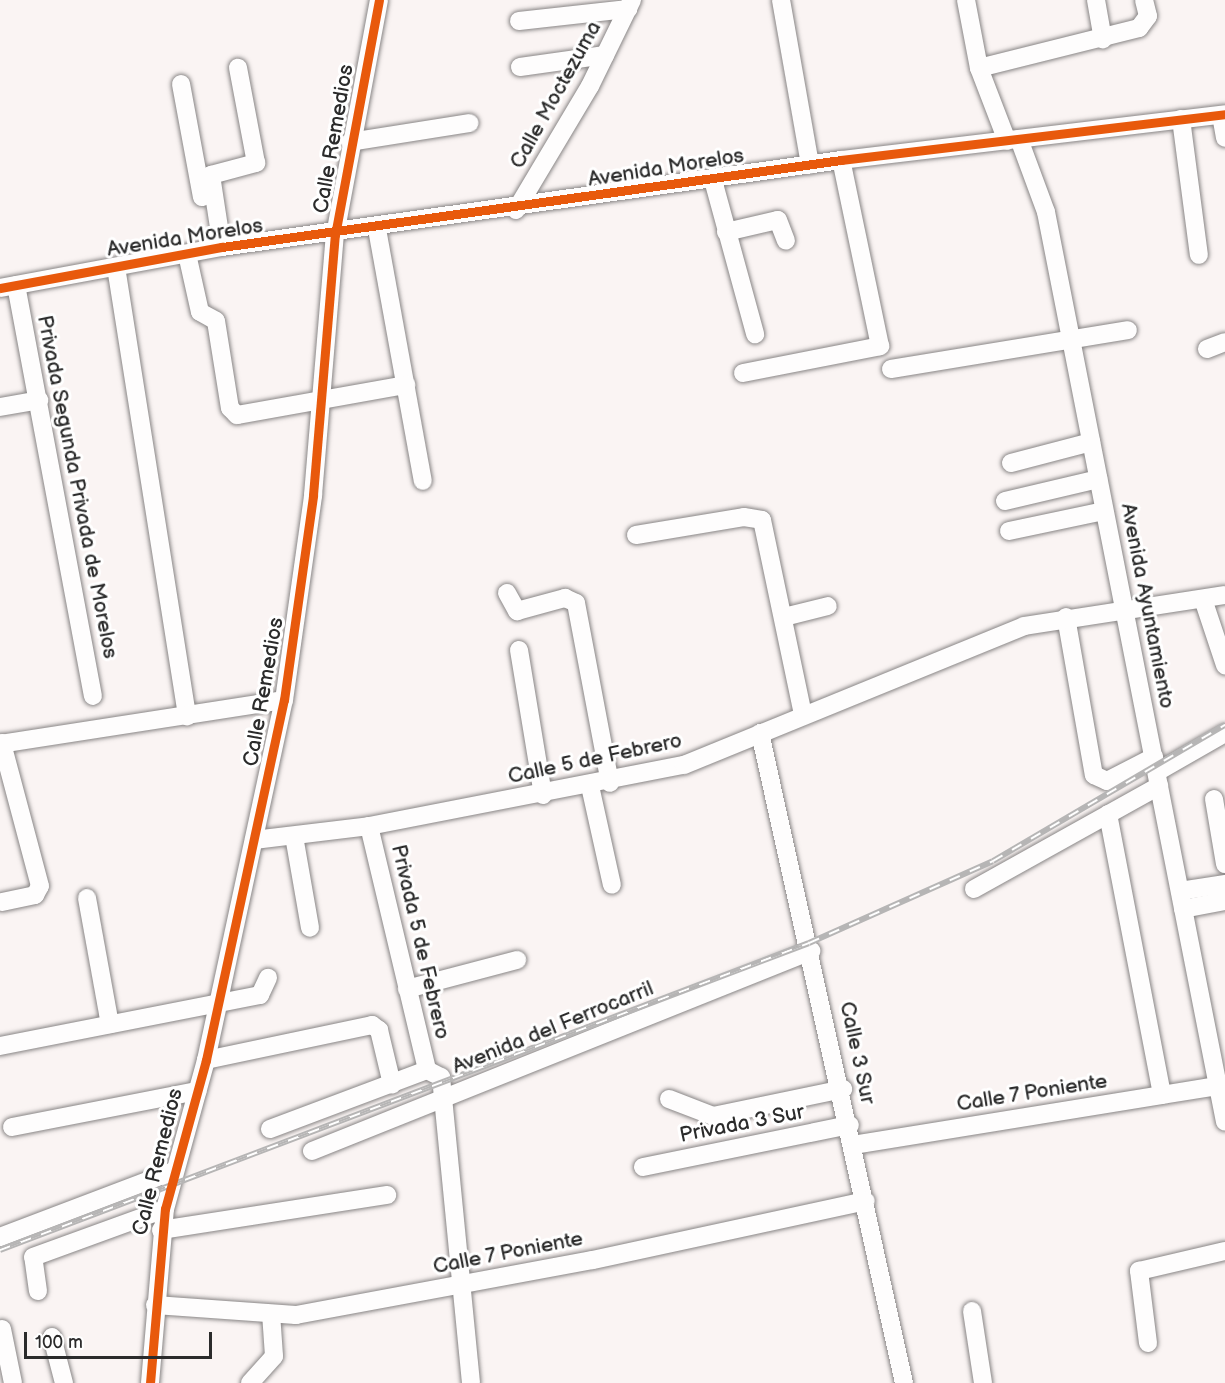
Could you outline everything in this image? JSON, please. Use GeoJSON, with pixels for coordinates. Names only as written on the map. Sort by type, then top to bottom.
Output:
{"type":"FeatureCollection","features":[{"type":"Feature","properties":{"kind":"street","name":"Calle Remedios"},"geometry":{"type":"LineString","coordinates":[[150,1383],[161,1230],[165,1209],[206,1060],[284,700],[322,400],[335,235],[350,142],[379,0]]}},
{"type":"Feature","properties":{"kind":"street"},"geometry":{"type":"LineString","coordinates":[[781,0],[810,164]]}},
{"type":"Feature","properties":{"kind":"street","name":"Avenida Ayuntamiento"},"geometry":{"type":"LineString","coordinates":[[966,0],[979,68],[1046,212],[1225,1122]]}},
{"type":"Feature","properties":{"kind":"street"},"geometry":{"type":"LineString","coordinates":[[1096,0],[1102,39]]}},
{"type":"Feature","properties":{"kind":"street"},"geometry":{"type":"LineString","coordinates":[[979,68],[1102,39],[1143,26],[1148,16],[1143,0]]}},
{"type":"Feature","properties":{"kind":"street"},"geometry":{"type":"LineString","coordinates":[[519,21],[635,3]]}},
{"type":"Feature","properties":{"kind":"street","name":"Calle Moctezuma"},"geometry":{"type":"LineString","coordinates":[[516,210],[635,3]]}},
{"type":"Feature","properties":{"kind":"street"},"geometry":{"type":"LineString","coordinates":[[520,67],[605,55]]}},
{"type":"Feature","properties":{"kind":"street"},"geometry":{"type":"LineString","coordinates":[[217,248],[211,175],[256,163],[238,68]]}},
{"type":"Feature","properties":{"kind":"street"},"geometry":{"type":"LineString","coordinates":[[181,84],[217,248]]}},
{"type":"Feature","properties":{"kind":"street"},"geometry":{"type":"LineString","coordinates":[[1223,115],[1225,138]]}},
{"type":"Feature","properties":{"kind":"street","name":"Avenida Morelos"},"geometry":{"type":"LineString","coordinates":[[8,287],[217,248],[335,235],[516,210],[810,164],[1223,115]]}},
{"type":"Feature","properties":{"kind":"street"},"geometry":{"type":"LineString","coordinates":[[1181,119],[1199,255]]}},
{"type":"Feature","properties":{"kind":"street"},"geometry":{"type":"LineString","coordinates":[[350,142],[470,123]]}},
{"type":"Feature","properties":{"kind":"street"},"geometry":{"type":"LineString","coordinates":[[743,374],[880,346],[841,160]]}},
{"type":"Feature","properties":{"kind":"street"},"geometry":{"type":"LineString","coordinates":[[712,180],[755,334]]}},
{"type":"Feature","properties":{"kind":"street"},"geometry":{"type":"LineString","coordinates":[[726,232],[778,220],[786,241]]}},
{"type":"Feature","properties":{"kind":"street"},"geometry":{"type":"LineString","coordinates":[[377,229],[423,481]]}},
{"type":"Feature","properties":{"kind":"street"},"geometry":{"type":"LineString","coordinates":[[187,254],[200,312],[216,321],[232,411],[244,415],[406,385]]}},
{"type":"Feature","properties":{"kind":"street"},"geometry":{"type":"LineString","coordinates":[[116,267],[187,716]]}},
{"type":"Feature","properties":{"kind":"street","name":"Privada Segunda Privada de Morelos"},"geometry":{"type":"LineString","coordinates":[[8,287],[39,400],[93,696]]}},
{"type":"Feature","properties":{"kind":"street"},"geometry":{"type":"LineString","coordinates":[[891,369],[1128,330]]}},
{"type":"Feature","properties":{"kind":"street"},"geometry":{"type":"LineString","coordinates":[[1208,349],[1225,342]]}},
{"type":"Feature","properties":{"kind":"street"},"geometry":{"type":"LineString","coordinates":[[0,406],[39,400]]}},
{"type":"Feature","properties":{"kind":"street"},"geometry":{"type":"LineString","coordinates":[[1011,463],[1091,442]]}},
{"type":"Feature","properties":{"kind":"street"},"geometry":{"type":"LineString","coordinates":[[1005,501],[1098,479]]}},
{"type":"Feature","properties":{"kind":"street"},"geometry":{"type":"LineString","coordinates":[[1009,531],[1104,511]]}},
{"type":"Feature","properties":{"kind":"street"},"geometry":{"type":"LineString","coordinates":[[636,535],[744,517],[762,520],[803,714]]}},
{"type":"Feature","properties":{"kind":"street"},"geometry":{"type":"LineString","coordinates":[[507,593],[521,611],[570,598],[576,603],[610,783]]}},
{"type":"Feature","properties":{"kind":"street","name":"Calle 5 de Febrero"},"geometry":{"type":"LineString","coordinates":[[254,840],[369,826],[610,783],[684,765],[803,714],[997,636],[1066,617],[1225,595]]}},
{"type":"Feature","properties":{"kind":"street"},"geometry":{"type":"LineString","coordinates":[[1203,598],[1225,665]]}},
{"type":"Feature","properties":{"kind":"street"},"geometry":{"type":"LineString","coordinates":[[784,616],[828,606]]}},
{"type":"Feature","properties":{"kind":"street"},"geometry":{"type":"LineString","coordinates":[[1066,617],[1094,776],[1107,781],[1157,772]]}},
{"type":"Feature","properties":{"kind":"street"},"geometry":{"type":"LineString","coordinates":[[519,650],[543,795]]}},
{"type":"Feature","properties":{"kind":"street","name":"Calle Remedios"},"geometry":{"type":"LineString","coordinates":[[1,744],[284,700]]}},
{"type":"Feature","properties":{"kind":"street","name":"Calle 3 Sur"},"geometry":{"type":"LineString","coordinates":[[760,733],[843,1089],[904,1383]]}},
{"type":"Feature","properties":{"kind":"street"},"geometry":{"type":"LineString","coordinates":[[974,889],[1108,814],[1157,772],[1225,733]]}},
{"type":"Feature","properties":{"kind":"street"},"geometry":{"type":"LineString","coordinates":[[1,744],[40,886],[35,895],[2,902]]}},
{"type":"Feature","properties":{"kind":"street"},"geometry":{"type":"LineString","coordinates":[[590,786],[612,885]]}},
{"type":"Feature","properties":{"kind":"street"},"geometry":{"type":"LineString","coordinates":[[1214,799],[1225,864]]}},
{"type":"Feature","properties":{"kind":"street"},"geometry":{"type":"LineString","coordinates":[[1108,814],[1162,1095]]}},
{"type":"Feature","properties":{"kind":"street","name":"Privada 5 de Febrero"},"geometry":{"type":"LineString","coordinates":[[369,826],[427,1070],[441,1077],[443,1096]]}},
{"type":"Feature","properties":{"kind":"street"},"geometry":{"type":"LineString","coordinates":[[294,836],[310,928]]}},
{"type":"Feature","properties":{"kind":"street"},"geometry":{"type":"LineString","coordinates":[[1181,900],[1225,884]]}},
{"type":"Feature","properties":{"kind":"street"},"geometry":{"type":"LineString","coordinates":[[87,898],[110,1024]]}},
{"type":"Feature","properties":{"kind":"street"},"geometry":{"type":"LineString","coordinates":[[1181,900],[1225,902]]}},
{"type":"Feature","properties":{"kind":"street","name":"Avenida del Ferrocarril"},"geometry":{"type":"LineString","coordinates":[[312,1151],[443,1096],[811,951]]}},
{"type":"Feature","properties":{"kind":"street"},"geometry":{"type":"LineString","coordinates":[[407,989],[517,960]]}},
{"type":"Feature","properties":{"kind":"street"},"geometry":{"type":"LineString","coordinates":[[0,1046],[260,995],[268,978]]}},
{"type":"Feature","properties":{"kind":"street"},"geometry":{"type":"LineString","coordinates":[[206,1060],[372,1025],[379,1030],[392,1084]]}},
{"type":"Feature","properties":{"kind":"street"},"geometry":{"type":"LineString","coordinates":[[270,1129],[427,1070]]}},
{"type":"Feature","properties":{"kind":"street","name":"Calle 7 Poniente"},"geometry":{"type":"LineString","coordinates":[[853,1145],[1217,1086]]}},
{"type":"Feature","properties":{"kind":"street"},"geometry":{"type":"LineString","coordinates":[[669,1099],[713,1116],[843,1089]]}},
{"type":"Feature","properties":{"kind":"street"},"geometry":{"type":"LineString","coordinates":[[12,1127],[198,1091]]}},
{"type":"Feature","properties":{"kind":"street"},"geometry":{"type":"LineString","coordinates":[[443,1096],[465,1284],[471,1383]]}},
{"type":"Feature","properties":{"kind":"street","name":"Privada 3 Sur"},"geometry":{"type":"LineString","coordinates":[[643,1167],[850,1125]]}},
{"type":"Feature","properties":{"kind":"street"},"geometry":{"type":"LineString","coordinates":[[0,1237],[174,1171]]}},
{"type":"Feature","properties":{"kind":"street"},"geometry":{"type":"LineString","coordinates":[[161,1230],[387,1195]]}},
{"type":"Feature","properties":{"kind":"street","name":"Calle 7 Poniente"},"geometry":{"type":"LineString","coordinates":[[155,1305],[271,1317],[465,1284],[866,1201]]}},
{"type":"Feature","properties":{"kind":"street"},"geometry":{"type":"LineString","coordinates":[[38,1291],[33,1257],[165,1209]]}},
{"type":"Feature","properties":{"kind":"street"},"geometry":{"type":"LineString","coordinates":[[1148,1343],[1139,1271],[1225,1251]]}},
{"type":"Feature","properties":{"kind":"street"},"geometry":{"type":"LineString","coordinates":[[972,1311],[983,1383]]}},
{"type":"Feature","properties":{"kind":"street"},"geometry":{"type":"LineString","coordinates":[[250,1383],[274,1356],[271,1317]]}},
{"type":"Feature","properties":{"kind":"street"},"geometry":{"type":"LineString","coordinates":[[2,1329],[13,1383]]}},
{"type":"Feature","properties":{"kind":"street"},"geometry":{"type":"LineString","coordinates":[[52,1337],[64,1383]]}},
{"type":"Feature","properties":{"kind":"railway"},"geometry":{"type":"LineString","coordinates":[[0,1250],[809,943],[993,861],[1225,725]]}},
{"type":"Feature","properties":{"kind":"cycle path"},"geometry":{"type":"LineString","coordinates":[[150,1383],[165,1209],[206,1060],[284,700],[313,495],[335,235],[379,0]]}},
{"type":"Feature","properties":{"kind":"cycle path"},"geometry":{"type":"LineString","coordinates":[[0,288],[222,247],[841,160],[1225,114]]}}]}
